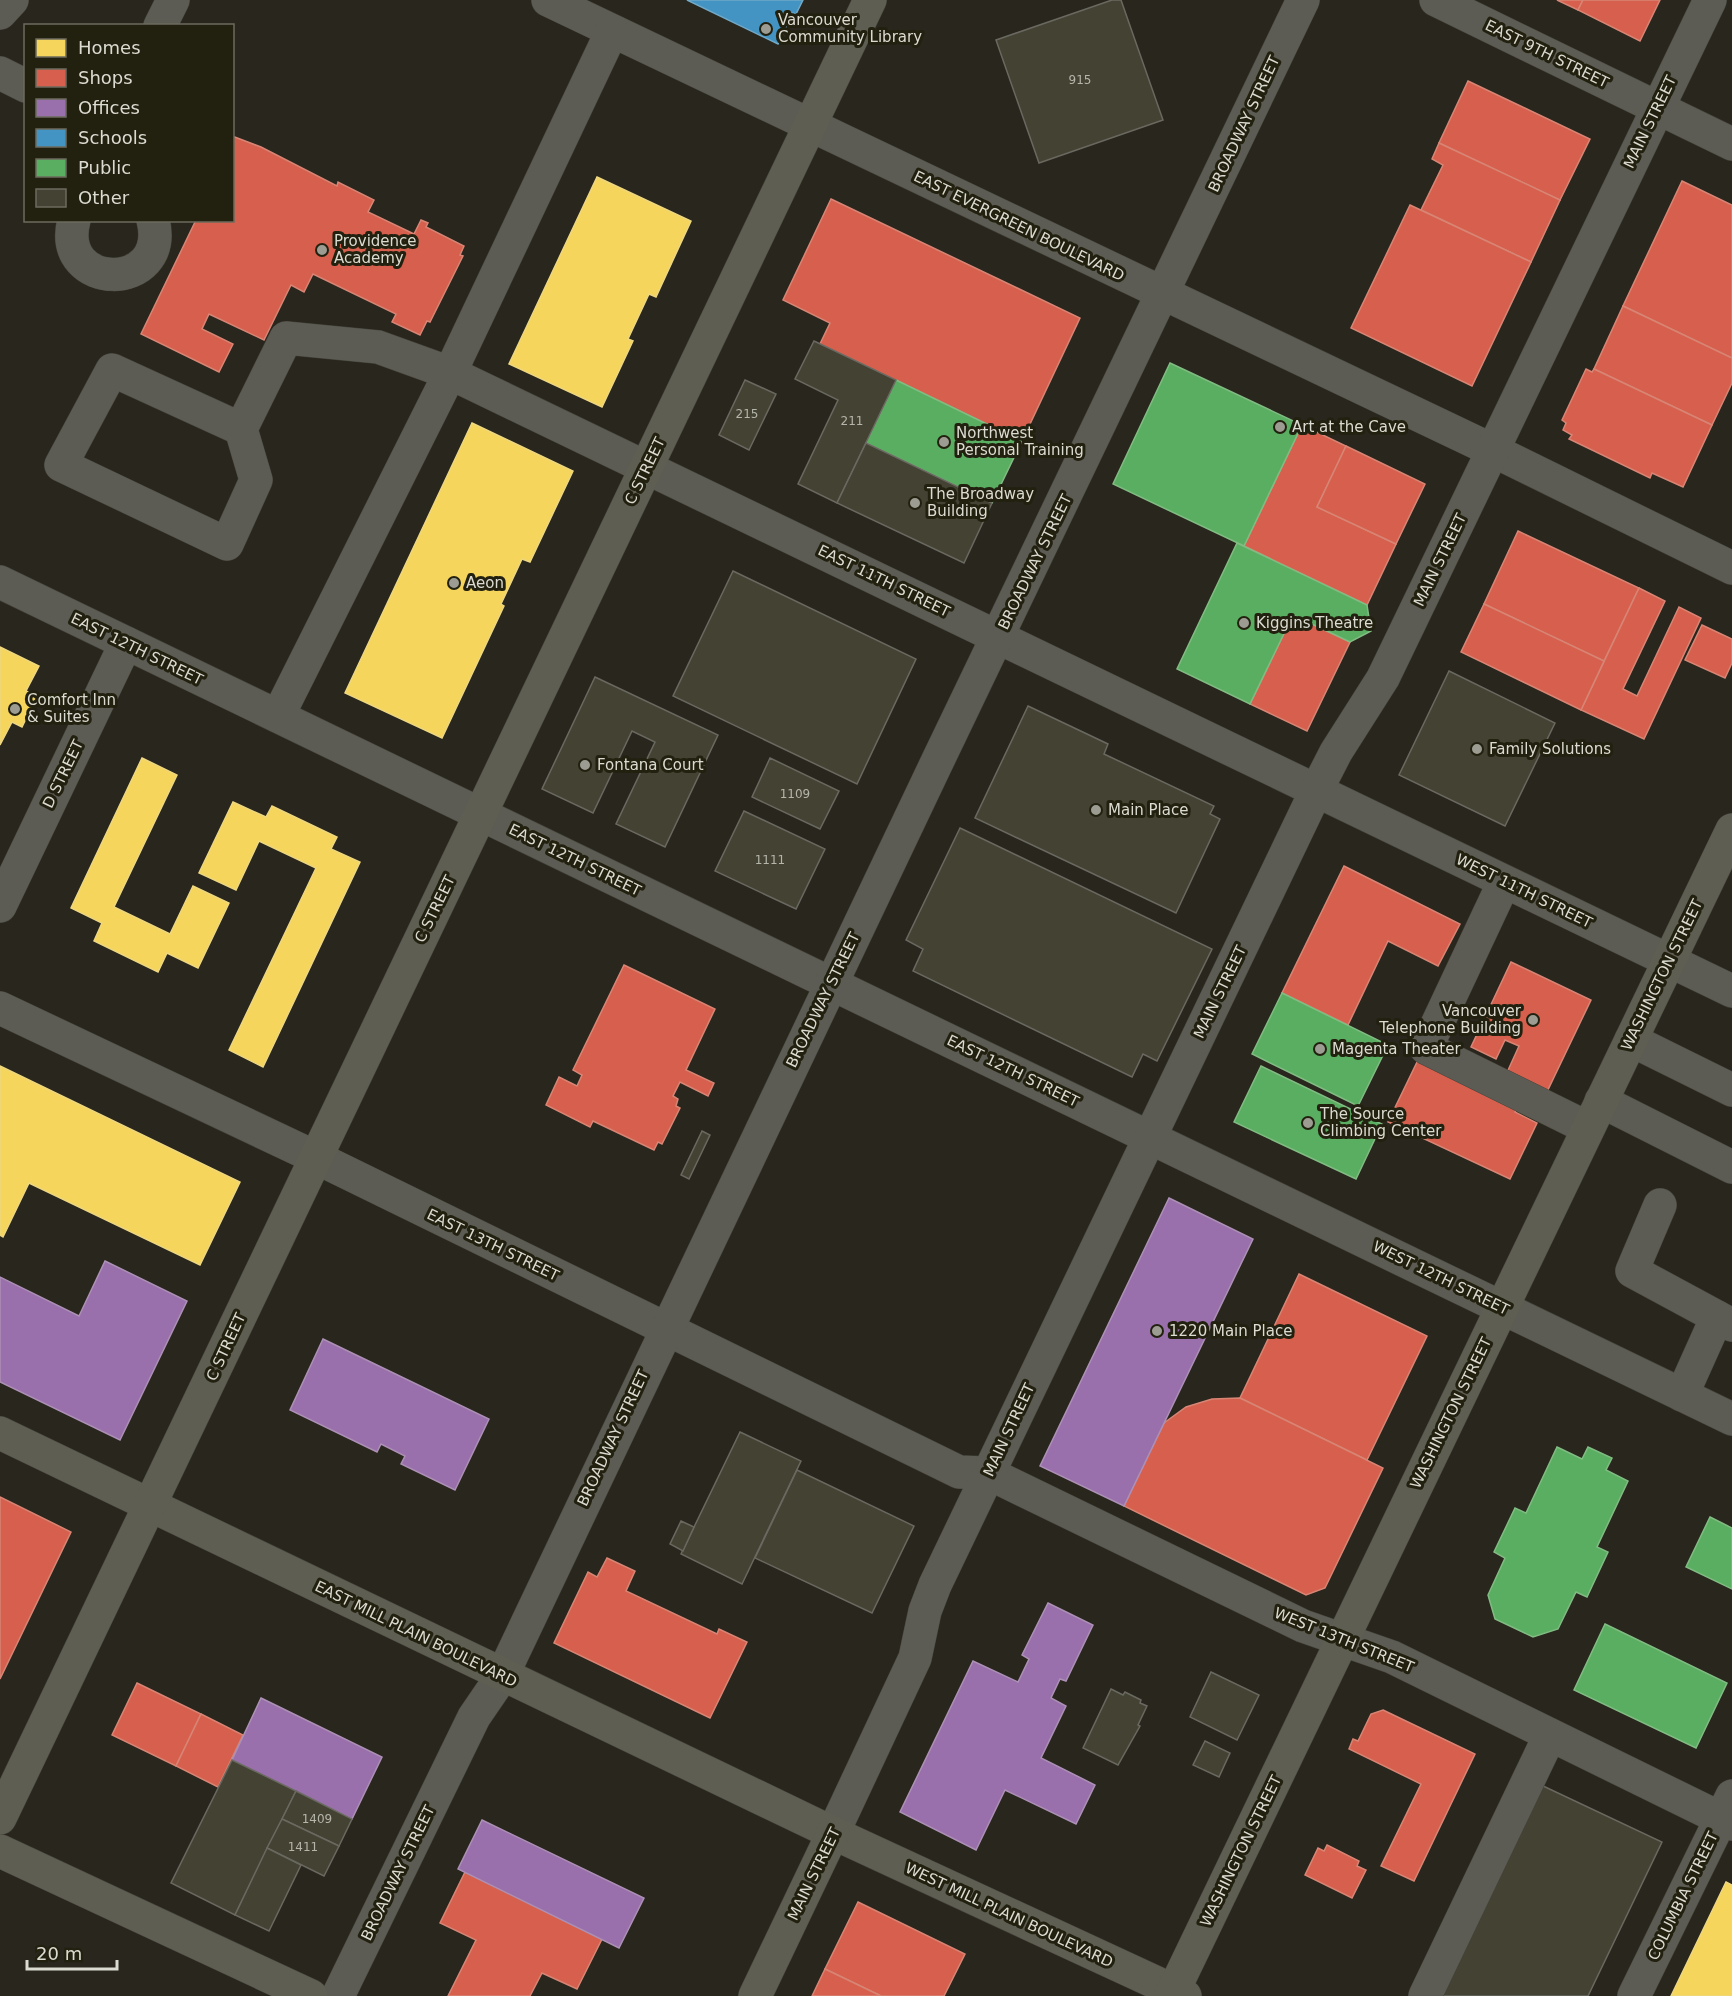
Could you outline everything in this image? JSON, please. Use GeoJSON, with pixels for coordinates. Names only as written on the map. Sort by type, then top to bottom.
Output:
{"type":"FeatureCollection","features":[{"type":"Feature","properties":{"kind":"main road","name":"C STREET"},"geometry":{"type":"LineString","coordinates":[[0,1818],[870,0]]}},
{"type":"Feature","properties":{"kind":"main road","name":"WASHINGTON STREET"},"geometry":{"type":"LineString","coordinates":[[1177,1994],[1342,1640],[1732,830]]}},
{"type":"Feature","properties":{"kind":"main road","name":"EAST MILL PLAIN BOULEVARD"},"geometry":{"type":"LineString","coordinates":[[0,1433],[833,1833]]}},
{"type":"Feature","properties":{"kind":"main road","name":"WEST MILL PLAIN BOULEVARD"},"geometry":{"type":"LineString","coordinates":[[833,1833],[1177,1994]]}},
{"type":"Feature","properties":{"kind":"main road","name":"MAIN STREET"},"geometry":{"type":"LineString","coordinates":[[755,1996],[833,1833]]}},
{"type":"Feature","properties":{"kind":"main road"},"geometry":{"type":"LineString","coordinates":[[0,1851],[311,1996]]}},
{"type":"Feature","properties":{"kind":"street"},"geometry":{"type":"LineString","coordinates":[[0,13],[12,0]]}},
{"type":"Feature","properties":{"kind":"street"},"geometry":{"type":"LineString","coordinates":[[161,24],[173,0]]}},
{"type":"Feature","properties":{"kind":"street","name":"EAST EVERGREEN BOULEVARD"},"geometry":{"type":"LineString","coordinates":[[548,0],[1492,450],[1732,568]]}},
{"type":"Feature","properties":{"kind":"street","name":"BROADWAY STREET"},"geometry":{"type":"LineString","coordinates":[[338,1996],[474,1717],[502,1676],[664,1329],[1303,0]]}},
{"type":"Feature","properties":{"kind":"street","name":"EAST 9TH STREET"},"geometry":{"type":"LineString","coordinates":[[1436,0],[1732,144]]}},
{"type":"Feature","properties":{"kind":"street","name":"MAIN STREET"},"geometry":{"type":"LineString","coordinates":[[833,1833],[915,1658],[921,1640],[925,1611],[935,1585],[988,1473],[1316,791],[1336,752],[1383,678],[1710,0]]}},
{"type":"Feature","properties":{"kind":"street"},"geometry":{"type":"LineString","coordinates":[[278,716],[450,373],[612,31]]}},
{"type":"Feature","properties":{"kind":"street"},"geometry":{"type":"LineString","coordinates":[[0,73],[24,85]]}},
{"type":"Feature","properties":{"kind":"street"},"geometry":{"type":"LineString","coordinates":[[74,222],[72,244],[78,256],[99,273],[112,276],[138,268],[148,258],[154,245],[153,222]]}},
{"type":"Feature","properties":{"kind":"street","name":"EAST 11TH STREET"},"geometry":{"type":"LineString","coordinates":[[242,429],[286,338],[378,346],[450,373],[1316,791]]}},
{"type":"Feature","properties":{"kind":"street"},"geometry":{"type":"LineString","coordinates":[[112,370],[242,429],[256,480],[227,544],[62,465],[112,370]]}},
{"type":"Feature","properties":{"kind":"street","name":"EAST 12TH STREET"},"geometry":{"type":"LineString","coordinates":[[0,582],[1150,1138]]}},
{"type":"Feature","properties":{"kind":"street","name":"D STREET"},"geometry":{"type":"LineString","coordinates":[[0,906],[126,643]]}},
{"type":"Feature","properties":{"kind":"street","name":"WEST 11TH STREET"},"geometry":{"type":"LineString","coordinates":[[1316,791],[1732,992]]}},
{"type":"Feature","properties":{"kind":"street"},"geometry":{"type":"LineString","coordinates":[[1504,882],[1426,1048],[1732,1167]]}},
{"type":"Feature","properties":{"kind":"street","name":"EAST 13TH STREET"},"geometry":{"type":"LineString","coordinates":[[0,1008],[315,1157],[959,1472],[988,1473]]}},
{"type":"Feature","properties":{"kind":"street"},"geometry":{"type":"LineString","coordinates":[[1631,1040],[1732,1090]]}},
{"type":"Feature","properties":{"kind":"street","name":"WEST 12TH STREET"},"geometry":{"type":"LineString","coordinates":[[1150,1138],[1732,1419]]}},
{"type":"Feature","properties":{"kind":"street"},"geometry":{"type":"LineString","coordinates":[[1660,1205],[1632,1271],[1724,1321],[1682,1395]]}},
{"type":"Feature","properties":{"kind":"street","name":"WEST 13TH STREET"},"geometry":{"type":"LineString","coordinates":[[988,1473],[1303,1626],[1392,1657],[1550,1735],[1728,1813]]}},
{"type":"Feature","properties":{"kind":"street"},"geometry":{"type":"LineString","coordinates":[[1425,1996],[1550,1735]]}},
{"type":"Feature","properties":{"kind":"street","name":"COLUMBIA STREET"},"geometry":{"type":"LineString","coordinates":[[1634,1996],[1728,1813]]}},
{"type":"Feature","properties":{"kind":"building: Homes"},"geometry":{"type":"Polygon","coordinates":[[[597,177],[691,221],[656,297],[649,294],[628,339],[633,341],[602,407],[509,364],[597,177]]]}},
{"type":"Feature","properties":{"kind":"building: Homes","name":"Aeon"},"geometry":{"type":"Polygon","coordinates":[[[472,423],[573,471],[530,562],[522,559],[501,604],[504,606],[442,738],[345,693],[472,423]]]}},
{"type":"Feature","properties":{"kind":"building: Homes","name":"Comfort Inn & Suites"},"geometry":{"type":"Polygon","coordinates":[[[0,647],[39,666],[26,691],[37,696],[22,727],[12,722],[0,745],[0,647]]]}},
{"type":"Feature","properties":{"kind":"building: Homes"},"geometry":{"type":"Polygon","coordinates":[[[142,758],[177,775],[114,907],[170,934],[193,886],[229,903],[198,968],[167,953],[158,972],[94,941],[102,923],[71,908],[142,758]]]}},
{"type":"Feature","properties":{"kind":"building: Homes"},"geometry":{"type":"Polygon","coordinates":[[[233,802],[266,817],[272,806],[337,837],[331,849],[360,862],[263,1067],[229,1050],[316,868],[259,841],[236,890],[199,873],[233,802]]]}},
{"type":"Feature","properties":{"kind":"building: Homes"},"geometry":{"type":"Polygon","coordinates":[[[0,1066],[240,1182],[200,1265],[29,1183],[3,1237],[0,1235],[0,1066]]]}},
{"type":"Feature","properties":{"kind":"building: Homes"},"geometry":{"type":"Polygon","coordinates":[[[1726,1882],[1732,1885],[1732,1996],[1671,1996],[1726,1882]]]}},
{"type":"Feature","properties":{"kind":"building: Shops"},"geometry":{"type":"Polygon","coordinates":[[[1557,0],[1583,0],[1578,10],[1557,0]]]}},
{"type":"Feature","properties":{"kind":"building: Shops"},"geometry":{"type":"Polygon","coordinates":[[[1583,0],[1660,0],[1640,41],[1578,10],[1583,0]]]}},
{"type":"Feature","properties":{"kind":"building: Shops"},"geometry":{"type":"Polygon","coordinates":[[[1468,81],[1590,139],[1560,200],[1439,143],[1468,81]]]}},
{"type":"Feature","properties":{"kind":"building: Shops","name":"Providence Academy"},"geometry":{"type":"Polygon","coordinates":[[[234,137],[261,147],[337,186],[338,182],[374,200],[368,212],[414,234],[421,220],[428,223],[426,227],[464,246],[460,255],[463,256],[430,322],[427,321],[420,335],[392,322],[396,314],[313,274],[304,292],[291,285],[264,340],[209,314],[202,329],[233,344],[219,372],[141,334],[195,222],[234,222],[234,137]]]}},
{"type":"Feature","properties":{"kind":"building: Shops"},"geometry":{"type":"Polygon","coordinates":[[[1439,143],[1560,200],[1531,262],[1421,210],[1443,165],[1432,159],[1439,143]]]}},
{"type":"Feature","properties":{"kind":"building: Shops"},"geometry":{"type":"Polygon","coordinates":[[[1682,181],[1732,205],[1732,358],[1623,306],[1682,181]]]}},
{"type":"Feature","properties":{"kind":"building: Shops"},"geometry":{"type":"Polygon","coordinates":[[[831,199],[1080,318],[1022,441],[820,344],[830,323],[783,300],[831,199]]]}},
{"type":"Feature","properties":{"kind":"building: Shops"},"geometry":{"type":"Polygon","coordinates":[[[1410,205],[1531,262],[1472,386],[1351,328],[1410,205]]]}},
{"type":"Feature","properties":{"kind":"building: Shops"},"geometry":{"type":"Polygon","coordinates":[[[1623,306],[1732,358],[1732,383],[1712,425],[1594,369],[1623,306]]]}},
{"type":"Feature","properties":{"kind":"building: Shops"},"geometry":{"type":"Polygon","coordinates":[[[1586,369],[1592,372],[1594,369],[1712,425],[1683,487],[1652,473],[1650,478],[1569,439],[1572,435],[1563,430],[1566,423],[1562,420],[1586,369]]]}},
{"type":"Feature","properties":{"kind":"building: Shops"},"geometry":{"type":"Polygon","coordinates":[[[1302,425],[1346,446],[1317,507],[1396,544],[1367,605],[1244,546],[1302,425]]]}},
{"type":"Feature","properties":{"kind":"building: Shops"},"geometry":{"type":"Polygon","coordinates":[[[1346,446],[1425,484],[1396,544],[1317,507],[1346,446]]]}},
{"type":"Feature","properties":{"kind":"building: Shops"},"geometry":{"type":"Polygon","coordinates":[[[1518,531],[1639,588],[1604,661],[1484,604],[1518,531]]]}},
{"type":"Feature","properties":{"kind":"building: Shops"},"geometry":{"type":"Polygon","coordinates":[[[1639,588],[1665,601],[1623,689],[1637,696],[1679,607],[1701,618],[1644,739],[1581,710],[1639,588]]]}},
{"type":"Feature","properties":{"kind":"building: Shops"},"geometry":{"type":"Polygon","coordinates":[[[1484,604],[1604,661],[1581,710],[1461,652],[1484,604]]]}},
{"type":"Feature","properties":{"kind":"building: Shops"},"geometry":{"type":"Polygon","coordinates":[[[1293,615],[1350,642],[1307,731],[1250,704],[1293,615]]]}},
{"type":"Feature","properties":{"kind":"building: Shops"},"geometry":{"type":"Polygon","coordinates":[[[1702,625],[1732,639],[1732,663],[1725,678],[1685,660],[1702,625]]]}},
{"type":"Feature","properties":{"kind":"building: Shops"},"geometry":{"type":"Polygon","coordinates":[[[1344,866],[1460,924],[1438,966],[1388,941],[1348,1025],[1282,993],[1344,866]]]}},
{"type":"Feature","properties":{"kind":"building: Shops","name":"Vancouver Telephone Building"},"geometry":{"type":"Polygon","coordinates":[[[1511,962],[1591,1000],[1545,1096],[1505,1077],[1519,1046],[1505,1040],[1496,1059],[1471,1047],[1511,962]]]}},
{"type":"Feature","properties":{"kind":"building: Shops"},"geometry":{"type":"Polygon","coordinates":[[[624,965],[715,1009],[686,1070],[714,1083],[708,1096],[680,1082],[673,1096],[678,1099],[676,1106],[680,1108],[662,1144],[658,1142],[654,1150],[593,1121],[590,1127],[546,1105],[559,1077],[577,1086],[582,1075],[573,1070],[624,965]]]}},
{"type":"Feature","properties":{"kind":"building: Shops"},"geometry":{"type":"Polygon","coordinates":[[[1419,1058],[1518,1106],[1515,1112],[1537,1123],[1510,1179],[1388,1122],[1419,1058]]]}},
{"type":"Feature","properties":{"kind":"building: Shops"},"geometry":{"type":"Polygon","coordinates":[[[1299,1274],[1427,1336],[1367,1460],[1240,1398],[1299,1274]]]}},
{"type":"Feature","properties":{"kind":"building: Shops"},"geometry":{"type":"Polygon","coordinates":[[[1240,1398],[1383,1468],[1325,1588],[1306,1595],[1124,1506],[1164,1423],[1186,1407],[1212,1399],[1240,1398]]]}},
{"type":"Feature","properties":{"kind":"building: Shops"},"geometry":{"type":"Polygon","coordinates":[[[0,1497],[71,1532],[0,1679],[0,1497]]]}},
{"type":"Feature","properties":{"kind":"building: Shops"},"geometry":{"type":"Polygon","coordinates":[[[607,1558],[635,1571],[626,1591],[717,1634],[719,1629],[747,1642],[710,1718],[554,1643],[588,1572],[597,1577],[607,1558]]]}},
{"type":"Feature","properties":{"kind":"building: Shops"},"geometry":{"type":"Polygon","coordinates":[[[137,1683],[201,1714],[176,1766],[112,1735],[137,1683]]]}},
{"type":"Feature","properties":{"kind":"building: Shops"},"geometry":{"type":"Polygon","coordinates":[[[1383,1710],[1475,1754],[1414,1881],[1381,1866],[1421,1784],[1349,1749],[1353,1739],[1358,1741],[1371,1714],[1383,1710]]]}},
{"type":"Feature","properties":{"kind":"building: Shops"},"geometry":{"type":"Polygon","coordinates":[[[201,1714],[243,1735],[218,1787],[176,1766],[201,1714]]]}},
{"type":"Feature","properties":{"kind":"building: Shops"},"geometry":{"type":"Polygon","coordinates":[[[1327,1845],[1359,1861],[1357,1866],[1366,1870],[1352,1898],[1305,1875],[1318,1848],[1324,1851],[1327,1845]]]}},
{"type":"Feature","properties":{"kind":"building: Shops"},"geometry":{"type":"Polygon","coordinates":[[[465,1872],[602,1939],[577,1989],[542,1973],[530,1996],[448,1996],[476,1940],[440,1923],[465,1872]]]}},
{"type":"Feature","properties":{"kind":"building: Shops"},"geometry":{"type":"Polygon","coordinates":[[[858,1902],[965,1954],[944,1996],[881,1996],[825,1969],[858,1902]]]}},
{"type":"Feature","properties":{"kind":"building: Shops"},"geometry":{"type":"Polygon","coordinates":[[[825,1969],[881,1996],[812,1996],[825,1969]]]}},
{"type":"Feature","properties":{"kind":"building: Offices","name":"1220 Main Place"},"geometry":{"type":"Polygon","coordinates":[[[1169,1198],[1253,1239],[1124,1506],[1040,1466],[1169,1198]]]}},
{"type":"Feature","properties":{"kind":"building: Offices"},"geometry":{"type":"Polygon","coordinates":[[[105,1261],[187,1301],[120,1440],[0,1382],[0,1277],[79,1316],[105,1261]]]}},
{"type":"Feature","properties":{"kind":"building: Offices"},"geometry":{"type":"Polygon","coordinates":[[[323,1339],[489,1419],[455,1490],[401,1464],[405,1456],[381,1444],[377,1452],[290,1410],[323,1339]]]}},
{"type":"Feature","properties":{"kind":"building: Offices"},"geometry":{"type":"Polygon","coordinates":[[[1048,1603],[1093,1625],[1066,1681],[1060,1679],[1051,1698],[1066,1706],[1041,1758],[1095,1785],[1076,1824],[1005,1790],[976,1850],[900,1812],[973,1661],[1018,1682],[1029,1659],[1022,1655],[1048,1603]]]}},
{"type":"Feature","properties":{"kind":"building: Offices"},"geometry":{"type":"Polygon","coordinates":[[[261,1698],[382,1757],[352,1819],[232,1760],[261,1698]]]}},
{"type":"Feature","properties":{"kind":"building: Offices"},"geometry":{"type":"Polygon","coordinates":[[[482,1820],[644,1898],[619,1948],[458,1869],[482,1820]]]}},
{"type":"Feature","properties":{"kind":"building: Schools","name":"Vancouver Community Library"},"geometry":{"type":"Polygon","coordinates":[[[687,0],[803,0],[796,14],[793,13],[778,44],[687,0]]]}},
{"type":"Feature","properties":{"kind":"building: Public"},"geometry":{"type":"Polygon","coordinates":[[[1170,363],[1302,425],[1244,546],[1113,484],[1170,363]]]}},
{"type":"Feature","properties":{"kind":"building: Public","name":"Northwest Personal Training"},"geometry":{"type":"Polygon","coordinates":[[[896,380],[1022,441],[992,503],[866,443],[896,380]]]}},
{"type":"Feature","properties":{"kind":"building: Public","name":"Kiggins Theatre"},"geometry":{"type":"Polygon","coordinates":[[[1237,543],[1367,605],[1371,631],[1350,642],[1293,615],[1250,704],[1177,669],[1237,543]]]}},
{"type":"Feature","properties":{"kind":"building: Public","name":"Magenta Theater"},"geometry":{"type":"Polygon","coordinates":[[[1282,993],[1388,1045],[1358,1106],[1252,1054],[1282,993]]]}},
{"type":"Feature","properties":{"kind":"building: Public","name":"The Source Climbing Center"},"geometry":{"type":"Polygon","coordinates":[[[1261,1066],[1382,1124],[1356,1179],[1234,1122],[1261,1066]]]}},
{"type":"Feature","properties":{"kind":"building: Public"},"geometry":{"type":"Polygon","coordinates":[[[1557,1447],[1582,1459],[1588,1447],[1612,1458],[1606,1470],[1628,1481],[1597,1547],[1608,1552],[1587,1597],[1576,1592],[1558,1629],[1533,1637],[1495,1619],[1488,1595],[1505,1558],[1494,1552],[1515,1508],[1526,1513],[1557,1447]]]}},
{"type":"Feature","properties":{"kind":"building: Public"},"geometry":{"type":"Polygon","coordinates":[[[1710,1517],[1732,1528],[1732,1589],[1686,1567],[1710,1517]]]}},
{"type":"Feature","properties":{"kind":"building: Public"},"geometry":{"type":"Polygon","coordinates":[[[1605,1624],[1727,1683],[1696,1748],[1574,1690],[1605,1624]]]}},
{"type":"Feature","properties":{"kind":"building: Other"},"geometry":{"type":"Polygon","coordinates":[[[1112,0],[1121,0],[1163,120],[1039,163],[996,40],[1112,0]]]}},
{"type":"Feature","properties":{"kind":"building: Other"},"geometry":{"type":"Polygon","coordinates":[[[814,341],[896,380],[837,503],[798,484],[838,400],[795,379],[814,341]]]}},
{"type":"Feature","properties":{"kind":"building: Other"},"geometry":{"type":"Polygon","coordinates":[[[745,380],[776,394],[749,450],[719,435],[745,380]]]}},
{"type":"Feature","properties":{"kind":"building: Other","name":"The Broadway Building"},"geometry":{"type":"Polygon","coordinates":[[[866,443],[992,503],[964,563],[837,503],[866,443]]]}},
{"type":"Feature","properties":{"kind":"building: Other"},"geometry":{"type":"Polygon","coordinates":[[[733,571],[916,659],[857,784],[673,696],[733,571]]]}},
{"type":"Feature","properties":{"kind":"building: Other","name":"Family Solutions"},"geometry":{"type":"Polygon","coordinates":[[[1449,671],[1555,723],[1505,826],[1399,775],[1449,671]]]}},
{"type":"Feature","properties":{"kind":"building: Other","name":"Fontana Court"},"geometry":{"type":"Polygon","coordinates":[[[595,677],[718,735],[665,847],[616,824],[655,742],[632,731],[593,813],[542,789],[595,677]]]}},
{"type":"Feature","properties":{"kind":"building: Other","name":"Main Place"},"geometry":{"type":"Polygon","coordinates":[[[1028,706],[1108,744],[1104,754],[1214,806],[1210,814],[1220,819],[1176,913],[975,818],[1028,706]]]}},
{"type":"Feature","properties":{"kind":"building: Other"},"geometry":{"type":"Polygon","coordinates":[[[770,758],[839,791],[820,829],[752,797],[770,758]]]}},
{"type":"Feature","properties":{"kind":"building: Other"},"geometry":{"type":"Polygon","coordinates":[[[744,811],[825,849],[796,909],[715,871],[744,811]]]}},
{"type":"Feature","properties":{"kind":"building: Other"},"geometry":{"type":"Polygon","coordinates":[[[960,828],[1212,949],[1157,1061],[1143,1054],[1132,1077],[913,971],[923,949],[906,940],[960,828]]]}},
{"type":"Feature","properties":{"kind":"building: Other"},"geometry":{"type":"Polygon","coordinates":[[[702,1131],[710,1135],[689,1179],[681,1175],[702,1131]]]}},
{"type":"Feature","properties":{"kind":"building: Other"},"geometry":{"type":"Polygon","coordinates":[[[740,1432],[801,1461],[742,1584],[681,1554],[740,1432]]]}},
{"type":"Feature","properties":{"kind":"building: Other"},"geometry":{"type":"Polygon","coordinates":[[[797,1470],[914,1526],[872,1613],[755,1558],[797,1470]]]}},
{"type":"Feature","properties":{"kind":"building: Other"},"geometry":{"type":"Polygon","coordinates":[[[681,1521],[694,1527],[683,1551],[670,1544],[681,1521]]]}},
{"type":"Feature","properties":{"kind":"building: Other"},"geometry":{"type":"Polygon","coordinates":[[[1211,1672],[1259,1695],[1237,1740],[1190,1717],[1211,1672]]]}},
{"type":"Feature","properties":{"kind":"building: Other"},"geometry":{"type":"Polygon","coordinates":[[[1111,1689],[1123,1695],[1125,1692],[1141,1700],[1140,1703],[1147,1706],[1138,1725],[1140,1726],[1118,1765],[1083,1748],[1111,1689]]]}},
{"type":"Feature","properties":{"kind":"building: Other"},"geometry":{"type":"Polygon","coordinates":[[[1205,1741],[1230,1753],[1219,1777],[1193,1765],[1205,1741]]]}},
{"type":"Feature","properties":{"kind":"building: Other"},"geometry":{"type":"Polygon","coordinates":[[[232,1760],[296,1791],[235,1915],[171,1883],[232,1760]]]}},
{"type":"Feature","properties":{"kind":"building: Other"},"geometry":{"type":"Polygon","coordinates":[[[1541,1785],[1662,1842],[1588,1996],[1440,1996],[1541,1785]]]}},
{"type":"Feature","properties":{"kind":"building: Other"},"geometry":{"type":"Polygon","coordinates":[[[296,1791],[352,1819],[339,1846],[282,1819],[296,1791]]]}},
{"type":"Feature","properties":{"kind":"building: Other"},"geometry":{"type":"Polygon","coordinates":[[[282,1819],[339,1846],[324,1876],[267,1848],[282,1819]]]}},
{"type":"Feature","properties":{"kind":"building: Other"},"geometry":{"type":"Polygon","coordinates":[[[267,1848],[301,1865],[269,1931],[235,1915],[267,1848]]]}},
{"type":"Feature","properties":{"kind":"place","name":"Vancouver Community Library"},"geometry":{"type":"Point","coordinates":[766,29]}},
{"type":"Feature","properties":{"kind":"place","name":"Providence Academy"},"geometry":{"type":"Point","coordinates":[322,250]}},
{"type":"Feature","properties":{"kind":"place","name":"Art at the Cave"},"geometry":{"type":"Point","coordinates":[1280,427]}},
{"type":"Feature","properties":{"kind":"place","name":"Northwest Personal Training"},"geometry":{"type":"Point","coordinates":[944,442]}},
{"type":"Feature","properties":{"kind":"place","name":"The Broadway Building"},"geometry":{"type":"Point","coordinates":[915,503]}},
{"type":"Feature","properties":{"kind":"place","name":"Aeon"},"geometry":{"type":"Point","coordinates":[454,583]}},
{"type":"Feature","properties":{"kind":"place","name":"Kiggins Theatre"},"geometry":{"type":"Point","coordinates":[1244,623]}},
{"type":"Feature","properties":{"kind":"place","name":"Comfort Inn & Suites"},"geometry":{"type":"Point","coordinates":[15,709]}},
{"type":"Feature","properties":{"kind":"place","name":"Family Solutions"},"geometry":{"type":"Point","coordinates":[1477,749]}},
{"type":"Feature","properties":{"kind":"place","name":"Fontana Court"},"geometry":{"type":"Point","coordinates":[585,765]}},
{"type":"Feature","properties":{"kind":"place","name":"Main Place"},"geometry":{"type":"Point","coordinates":[1096,810]}},
{"type":"Feature","properties":{"kind":"place","name":"Vancouver Telephone Building"},"geometry":{"type":"Point","coordinates":[1533,1020]}},
{"type":"Feature","properties":{"kind":"place","name":"Magenta Theater"},"geometry":{"type":"Point","coordinates":[1320,1049]}},
{"type":"Feature","properties":{"kind":"place","name":"The Source Climbing Center"},"geometry":{"type":"Point","coordinates":[1308,1123]}},
{"type":"Feature","properties":{"kind":"place","name":"1220 Main Place"},"geometry":{"type":"Point","coordinates":[1157,1331]}}]}
